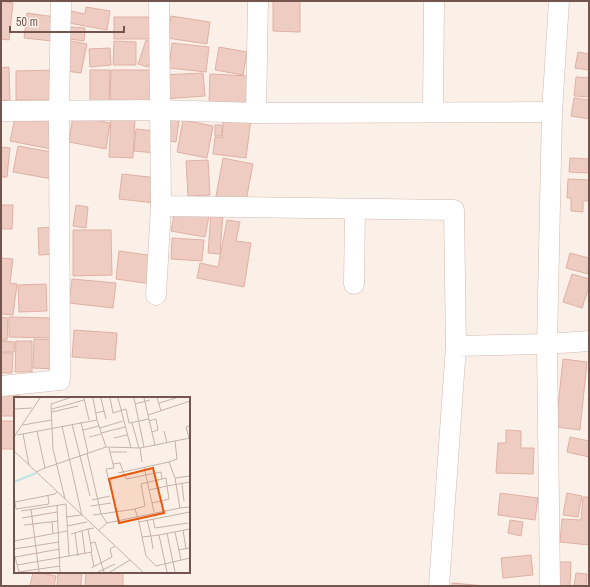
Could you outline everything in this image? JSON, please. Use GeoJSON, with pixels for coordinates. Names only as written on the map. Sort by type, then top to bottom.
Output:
{"type":"FeatureCollection","features":[{"type":"Feature","properties":{"kind":"street"},"geometry":{"type":"LineString","coordinates":[[1,386],[60,380],[59,110],[61,1]]}},
{"type":"Feature","properties":{"kind":"street"},"geometry":{"type":"LineString","coordinates":[[156,295],[161,206],[159,1]]}},
{"type":"Feature","properties":{"kind":"street"},"geometry":{"type":"LineString","coordinates":[[256,113],[258,1]]}},
{"type":"Feature","properties":{"kind":"street"},"geometry":{"type":"LineString","coordinates":[[433,112],[434,1]]}},
{"type":"Feature","properties":{"kind":"street"},"geometry":{"type":"LineString","coordinates":[[550,586],[547,344],[552,112],[559,1]]}},
{"type":"Feature","properties":{"kind":"street"},"geometry":{"type":"LineString","coordinates":[[1,111],[161,110],[256,113],[552,112]]}},
{"type":"Feature","properties":{"kind":"street"},"geometry":{"type":"LineString","coordinates":[[161,206],[355,210],[454,210],[456,346],[439,586]]}},
{"type":"Feature","properties":{"kind":"street"},"geometry":{"type":"LineString","coordinates":[[354,284],[355,210]]}},
{"type":"Feature","properties":{"kind":"street"},"geometry":{"type":"LineString","coordinates":[[456,346],[547,344],[589,341]]}},
{"type":"Feature","properties":{"kind":"building"},"geometry":{"type":"Polygon","coordinates":[[[1,1],[13,3],[9,40],[1,39],[1,1]]]}},
{"type":"Feature","properties":{"kind":"building"},"geometry":{"type":"Polygon","coordinates":[[[273,1],[300,1],[300,32],[273,31],[273,1]]]}},
{"type":"Feature","properties":{"kind":"building"},"geometry":{"type":"Polygon","coordinates":[[[86,7],[110,11],[107,30],[69,23],[71,11],[85,14],[86,7]]]}},
{"type":"Feature","properties":{"kind":"building"},"geometry":{"type":"Polygon","coordinates":[[[27,13],[55,17],[52,41],[24,38],[27,13]]]}},
{"type":"Feature","properties":{"kind":"building"},"geometry":{"type":"Polygon","coordinates":[[[171,16],[210,22],[207,44],[167,38],[171,16]]]}},
{"type":"Feature","properties":{"kind":"building"},"geometry":{"type":"Polygon","coordinates":[[[114,17],[152,17],[152,39],[114,39],[114,17]]]}},
{"type":"Feature","properties":{"kind":"building"},"geometry":{"type":"Polygon","coordinates":[[[71,27],[85,28],[84,41],[70,39],[71,27]]]}},
{"type":"Feature","properties":{"kind":"building"},"geometry":{"type":"Polygon","coordinates":[[[146,40],[156,44],[148,67],[138,64],[146,40]]]}},
{"type":"Feature","properties":{"kind":"building"},"geometry":{"type":"Polygon","coordinates":[[[71,41],[87,44],[81,73],[66,71],[71,41]]]}},
{"type":"Feature","properties":{"kind":"building"},"geometry":{"type":"Polygon","coordinates":[[[114,41],[136,42],[136,65],[113,65],[114,41]]]}},
{"type":"Feature","properties":{"kind":"building"},"geometry":{"type":"Polygon","coordinates":[[[172,43],[209,47],[206,72],[169,68],[172,43]]]}},
{"type":"Feature","properties":{"kind":"building"},"geometry":{"type":"Polygon","coordinates":[[[219,47],[247,52],[243,75],[215,70],[219,47]]]}},
{"type":"Feature","properties":{"kind":"building"},"geometry":{"type":"Polygon","coordinates":[[[110,48],[111,65],[90,67],[89,49],[110,48]]]}},
{"type":"Feature","properties":{"kind":"building"},"geometry":{"type":"Polygon","coordinates":[[[578,52],[589,54],[589,70],[575,68],[578,52]]]}},
{"type":"Feature","properties":{"kind":"building"},"geometry":{"type":"Polygon","coordinates":[[[9,67],[10,100],[1,101],[1,68],[9,67]]]}},
{"type":"Feature","properties":{"kind":"building"},"geometry":{"type":"Polygon","coordinates":[[[56,70],[56,100],[16,100],[16,71],[56,70]]]}},
{"type":"Feature","properties":{"kind":"building"},"geometry":{"type":"Polygon","coordinates":[[[90,70],[110,70],[109,101],[90,101],[90,70]]]}},
{"type":"Feature","properties":{"kind":"building"},"geometry":{"type":"Polygon","coordinates":[[[111,70],[151,70],[150,101],[110,100],[111,70]]]}},
{"type":"Feature","properties":{"kind":"building"},"geometry":{"type":"Polygon","coordinates":[[[203,73],[205,96],[164,99],[162,75],[203,73]]]}},
{"type":"Feature","properties":{"kind":"building"},"geometry":{"type":"Polygon","coordinates":[[[210,74],[249,76],[248,104],[209,102],[210,74]]]}},
{"type":"Feature","properties":{"kind":"building"},"geometry":{"type":"Polygon","coordinates":[[[576,77],[589,78],[589,97],[574,96],[576,77]]]}},
{"type":"Feature","properties":{"kind":"building"},"geometry":{"type":"Polygon","coordinates":[[[574,98],[589,100],[589,119],[571,116],[574,98]]]}},
{"type":"Feature","properties":{"kind":"building"},"geometry":{"type":"Polygon","coordinates":[[[16,113],[56,121],[51,149],[10,141],[16,113]]]}},
{"type":"Feature","properties":{"kind":"building"},"geometry":{"type":"Polygon","coordinates":[[[111,115],[135,116],[133,158],[109,157],[111,115]]]}},
{"type":"Feature","properties":{"kind":"building"},"geometry":{"type":"Polygon","coordinates":[[[73,116],[110,123],[106,149],[69,142],[73,116]]]}},
{"type":"Feature","properties":{"kind":"building"},"geometry":{"type":"Polygon","coordinates":[[[224,116],[251,119],[246,158],[213,154],[215,137],[222,138],[224,116]]]}},
{"type":"Feature","properties":{"kind":"building"},"geometry":{"type":"Polygon","coordinates":[[[165,119],[179,121],[176,142],[162,140],[165,119]]]}},
{"type":"Feature","properties":{"kind":"building"},"geometry":{"type":"Polygon","coordinates":[[[183,120],[213,126],[207,158],[177,152],[183,120]]]}},
{"type":"Feature","properties":{"kind":"building"},"geometry":{"type":"Polygon","coordinates":[[[215,125],[222,125],[222,136],[215,136],[215,125]]]}},
{"type":"Feature","properties":{"kind":"building"},"geometry":{"type":"Polygon","coordinates":[[[136,129],[156,131],[155,153],[134,151],[136,129]]]}},
{"type":"Feature","properties":{"kind":"building"},"geometry":{"type":"Polygon","coordinates":[[[18,146],[57,153],[52,179],[13,172],[18,146]]]}},
{"type":"Feature","properties":{"kind":"building"},"geometry":{"type":"Polygon","coordinates":[[[1,147],[10,148],[7,177],[1,177],[1,147]]]}},
{"type":"Feature","properties":{"kind":"building"},"geometry":{"type":"Polygon","coordinates":[[[223,158],[253,164],[246,201],[216,196],[223,158]]]}},
{"type":"Feature","properties":{"kind":"building"},"geometry":{"type":"Polygon","coordinates":[[[570,158],[589,159],[589,173],[569,172],[570,158]]]}},
{"type":"Feature","properties":{"kind":"building"},"geometry":{"type":"Polygon","coordinates":[[[208,160],[210,195],[188,196],[186,161],[208,160]]]}},
{"type":"Feature","properties":{"kind":"building"},"geometry":{"type":"Polygon","coordinates":[[[122,174],[158,178],[155,203],[119,199],[122,174]]]}},
{"type":"Feature","properties":{"kind":"building"},"geometry":{"type":"Polygon","coordinates":[[[568,179],[589,180],[589,201],[583,201],[583,212],[571,211],[571,198],[567,198],[568,179]]]}},
{"type":"Feature","properties":{"kind":"building"},"geometry":{"type":"Polygon","coordinates":[[[1,205],[13,205],[12,229],[1,229],[1,205]]]}},
{"type":"Feature","properties":{"kind":"building"},"geometry":{"type":"Polygon","coordinates":[[[76,205],[88,207],[86,228],[73,226],[76,205]]]}},
{"type":"Feature","properties":{"kind":"building"},"geometry":{"type":"Polygon","coordinates":[[[175,209],[209,216],[205,237],[171,231],[175,209]]]}},
{"type":"Feature","properties":{"kind":"building"},"geometry":{"type":"Polygon","coordinates":[[[211,212],[223,213],[220,254],[208,253],[211,212]]]}},
{"type":"Feature","properties":{"kind":"building"},"geometry":{"type":"Polygon","coordinates":[[[227,220],[240,222],[236,241],[251,243],[244,287],[197,278],[200,263],[218,267],[227,220]]]}},
{"type":"Feature","properties":{"kind":"building"},"geometry":{"type":"Polygon","coordinates":[[[56,227],[57,254],[39,255],[38,228],[56,227]]]}},
{"type":"Feature","properties":{"kind":"building"},"geometry":{"type":"Polygon","coordinates":[[[73,230],[111,230],[112,275],[73,276],[73,230]]]}},
{"type":"Feature","properties":{"kind":"building"},"geometry":{"type":"Polygon","coordinates":[[[172,238],[204,240],[202,261],[171,259],[172,238]]]}},
{"type":"Feature","properties":{"kind":"building"},"geometry":{"type":"Polygon","coordinates":[[[119,251],[155,256],[151,284],[116,279],[119,251]]]}},
{"type":"Feature","properties":{"kind":"building"},"geometry":{"type":"Polygon","coordinates":[[[570,253],[589,258],[588,274],[566,268],[570,253]]]}},
{"type":"Feature","properties":{"kind":"building"},"geometry":{"type":"Polygon","coordinates":[[[1,258],[13,259],[10,283],[17,284],[13,315],[1,314],[1,258]]]}},
{"type":"Feature","properties":{"kind":"building"},"geometry":{"type":"Polygon","coordinates":[[[572,274],[589,279],[589,287],[582,308],[563,302],[572,274]]]}},
{"type":"Feature","properties":{"kind":"building"},"geometry":{"type":"Polygon","coordinates":[[[72,279],[116,283],[113,308],[69,303],[72,279]]]}},
{"type":"Feature","properties":{"kind":"building"},"geometry":{"type":"Polygon","coordinates":[[[46,284],[47,311],[19,312],[18,285],[46,284]]]}},
{"type":"Feature","properties":{"kind":"building"},"geometry":{"type":"Polygon","coordinates":[[[1,317],[8,318],[7,340],[1,340],[1,317]]]}},
{"type":"Feature","properties":{"kind":"building"},"geometry":{"type":"Polygon","coordinates":[[[9,317],[54,318],[53,338],[9,337],[9,317]]]}},
{"type":"Feature","properties":{"kind":"building"},"geometry":{"type":"Polygon","coordinates":[[[74,330],[117,333],[115,360],[72,357],[74,330]]]}},
{"type":"Feature","properties":{"kind":"building"},"geometry":{"type":"Polygon","coordinates":[[[34,339],[57,340],[56,369],[33,368],[34,339]]]}},
{"type":"Feature","properties":{"kind":"building"},"geometry":{"type":"Polygon","coordinates":[[[1,341],[15,342],[14,352],[1,352],[1,341]]]}},
{"type":"Feature","properties":{"kind":"building"},"geometry":{"type":"Polygon","coordinates":[[[16,341],[32,341],[32,372],[15,372],[16,341]]]}},
{"type":"Feature","properties":{"kind":"building"},"geometry":{"type":"Polygon","coordinates":[[[1,353],[13,353],[12,373],[1,373],[1,353]]]}},
{"type":"Feature","properties":{"kind":"building"},"geometry":{"type":"Polygon","coordinates":[[[563,359],[587,362],[580,430],[556,427],[563,359]]]}},
{"type":"Feature","properties":{"kind":"building"},"geometry":{"type":"Polygon","coordinates":[[[1,393],[19,394],[19,397],[14,397],[14,416],[1,416],[1,393]]]}},
{"type":"Feature","properties":{"kind":"building"},"geometry":{"type":"Polygon","coordinates":[[[1,421],[14,421],[14,449],[1,449],[1,421]]]}},
{"type":"Feature","properties":{"kind":"building"},"geometry":{"type":"Polygon","coordinates":[[[506,430],[521,431],[521,448],[534,448],[533,474],[496,473],[498,443],[506,443],[506,430]]]}},
{"type":"Feature","properties":{"kind":"building"},"geometry":{"type":"Polygon","coordinates":[[[570,437],[589,441],[589,457],[567,452],[570,437]]]}},
{"type":"Feature","properties":{"kind":"building"},"geometry":{"type":"Polygon","coordinates":[[[500,493],[538,498],[535,520],[498,515],[500,493]]]}},
{"type":"Feature","properties":{"kind":"building"},"geometry":{"type":"Polygon","coordinates":[[[567,493],[582,496],[578,517],[563,515],[567,493]]]}},
{"type":"Feature","properties":{"kind":"building"},"geometry":{"type":"Polygon","coordinates":[[[583,497],[589,497],[589,545],[560,542],[562,519],[581,520],[583,497]]]}},
{"type":"Feature","properties":{"kind":"building"},"geometry":{"type":"Polygon","coordinates":[[[510,520],[523,522],[521,536],[508,533],[510,520]]]}},
{"type":"Feature","properties":{"kind":"building"},"geometry":{"type":"Polygon","coordinates":[[[531,555],[533,575],[503,578],[501,558],[531,555]]]}},
{"type":"Feature","properties":{"kind":"building"},"geometry":{"type":"Polygon","coordinates":[[[554,562],[571,562],[570,586],[553,586],[554,562]]]}},
{"type":"Feature","properties":{"kind":"building"},"geometry":{"type":"Polygon","coordinates":[[[33,573],[56,576],[54,586],[30,586],[33,573]]]}},
{"type":"Feature","properties":{"kind":"building"},"geometry":{"type":"Polygon","coordinates":[[[58,573],[82,573],[81,586],[57,586],[58,573]]]}},
{"type":"Feature","properties":{"kind":"building"},"geometry":{"type":"Polygon","coordinates":[[[86,573],[123,573],[123,586],[85,586],[86,573]]]}},
{"type":"Feature","properties":{"kind":"building"},"geometry":{"type":"Polygon","coordinates":[[[576,573],[587,574],[586,586],[574,586],[576,573]]]}},
{"type":"Feature","properties":{"kind":"building"},"geometry":{"type":"Polygon","coordinates":[[[452,583],[485,586],[452,586],[452,583]]]}}]}
